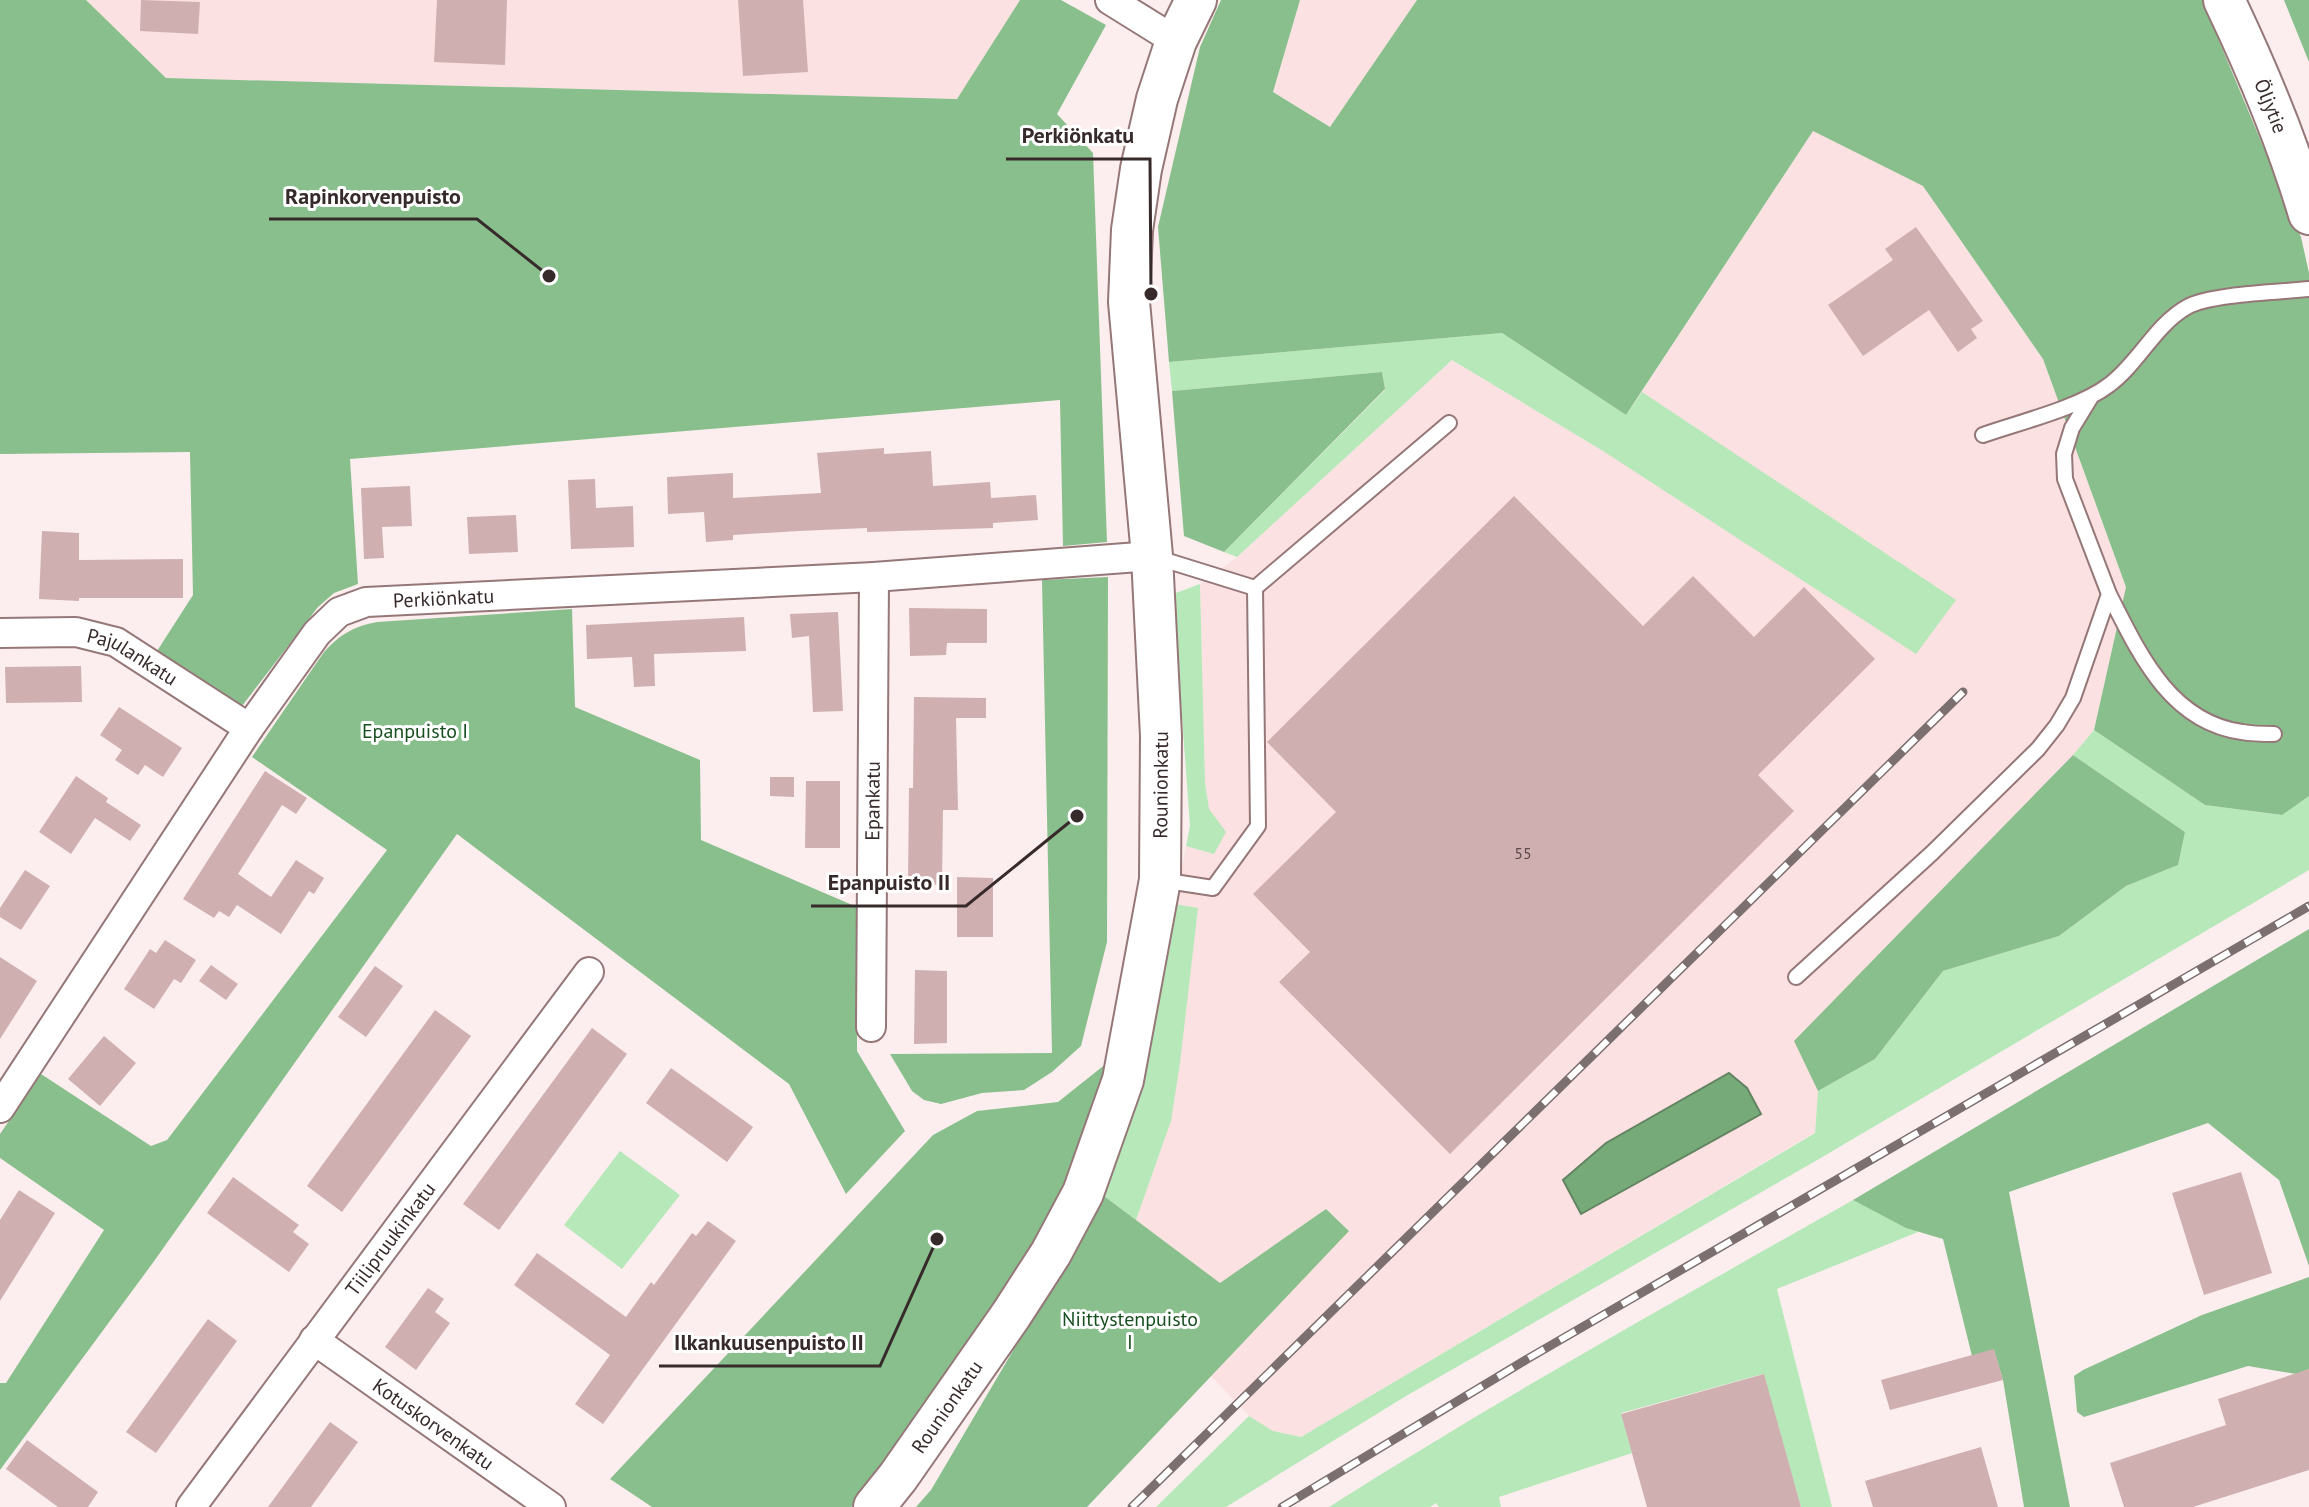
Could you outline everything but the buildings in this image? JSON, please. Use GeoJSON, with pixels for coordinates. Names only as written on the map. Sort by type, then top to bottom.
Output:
{"type":"FeatureCollection","features":[{"type":"Feature","properties":{"kind":"main road","name":"Rounionkatu"},"geometry":{"type":"LineString","coordinates":[[874,1507],[1011,1315],[1051,1253],[1083,1193],[1123,1080],[1160,880],[1161,736],[1152,556],[1129,302],[1132,230],[1141,169],[1157,99],[1176,41],[1196,0]]}},
{"type":"Feature","properties":{"kind":"main road","name":"Öljytie"},"geometry":{"type":"LineString","coordinates":[[2224,0],[2268,99],[2309,214]]}},
{"type":"Feature","properties":{"kind":"street"},"geometry":{"type":"LineString","coordinates":[[1110,0],[1176,41]]}},
{"type":"Feature","properties":{"kind":"street","name":"Perkiönkatu"},"geometry":{"type":"LineString","coordinates":[[0,1108],[249,728],[317,633],[339,612],[366,602],[874,577],[1152,556]]}},
{"type":"Feature","properties":{"kind":"street","name":"Epankatu"},"geometry":{"type":"LineString","coordinates":[[871,1027],[874,577]]}},
{"type":"Feature","properties":{"kind":"street","name":"Pajulankatu"},"geometry":{"type":"LineString","coordinates":[[0,633],[76,632],[116,642],[249,728]]}},
{"type":"Feature","properties":{"kind":"street","name":"Tiilipruukinkatu"},"geometry":{"type":"LineString","coordinates":[[191,1507],[589,972]]}},
{"type":"Feature","properties":{"kind":"street","name":"Kotuskorvenkatu"},"geometry":{"type":"LineString","coordinates":[[314,1340],[551,1507]]}},
{"type":"Feature","properties":{"kind":"lane"},"geometry":{"type":"LineString","coordinates":[[1983,435],[2091,397],[2112,383],[2174,317],[2189,306],[2208,300],[2309,289]]}},
{"type":"Feature","properties":{"kind":"lane"},"geometry":{"type":"LineString","coordinates":[[2091,397],[2072,428],[2064,454],[2065,479],[2109,594],[2139,653],[2156,679],[2183,706],[2212,723],[2240,732],[2274,734]]}},
{"type":"Feature","properties":{"kind":"lane"},"geometry":{"type":"LineString","coordinates":[[1255,588],[1449,423]]}},
{"type":"Feature","properties":{"kind":"lane"},"geometry":{"type":"LineString","coordinates":[[1152,556],[1255,588]]}},
{"type":"Feature","properties":{"kind":"lane"},"geometry":{"type":"LineString","coordinates":[[1160,880],[1213,888],[1258,826],[1255,588]]}},
{"type":"Feature","properties":{"kind":"lane"},"geometry":{"type":"LineString","coordinates":[[1796,977],[1932,853],[2038,749],[2073,698],[2109,594]]}},
{"type":"Feature","properties":{"kind":"shaded area"},"geometry":{"type":"Polygon","coordinates":[[[86,0],[1020,0],[957,99],[166,78],[86,0]]]}},
{"type":"Feature","properties":{"kind":"shaded area"},"geometry":{"type":"Polygon","coordinates":[[[1300,0],[1417,0],[1331,127],[1273,92],[1300,0]]]}},
{"type":"Feature","properties":{"kind":"shaded area"},"geometry":{"type":"Polygon","coordinates":[[[1813,131],[1923,186],[2043,359],[2126,587],[2094,730],[1795,1041],[1818,1091],[1815,1132],[1301,1437],[1273,1431],[1249,1416],[1211,1376],[1349,1230],[1326,1209],[1220,1283],[1136,1220],[1171,1121],[1198,908],[1175,904],[1186,846],[1214,854],[1205,783],[1200,584],[1237,557],[1452,360],[1603,451],[1813,131]]]}},
{"type":"Feature","properties":{"kind":"shaded area"},"geometry":{"type":"Polygon","coordinates":[[[1502,333],[1626,415],[1642,392],[1956,600],[1916,654],[1603,451],[1452,360],[1237,557],[1224,552],[1385,390],[1382,372],[1172,391],[1169,362],[1502,333]]]}},
{"type":"Feature","properties":{"kind":"shaded area"},"geometry":{"type":"Polygon","coordinates":[[[1200,584],[1205,783],[1209,809],[1226,832],[1214,854],[1186,846],[1190,826],[1173,594],[1200,584]]]}},
{"type":"Feature","properties":{"kind":"shaded area"},"geometry":{"type":"Polygon","coordinates":[[[2094,730],[2205,805],[2281,815],[2309,796],[2309,870],[1819,1159],[1406,1396],[1226,1507],[1156,1507],[1249,1416],[1273,1431],[1301,1437],[1815,1133],[1818,1091],[1875,1059],[1943,971],[2059,936],[2126,886],[2178,865],[2185,832],[2073,755],[2094,730]]]}},
{"type":"Feature","properties":{"kind":"shaded area"},"geometry":{"type":"Polygon","coordinates":[[[1175,904],[1198,908],[1180,1063],[1171,1121],[1136,1220],[1104,1196],[1139,1099],[1175,904]]]}},
{"type":"Feature","properties":{"kind":"shaded area"},"geometry":{"type":"Polygon","coordinates":[[[1729,1073],[1747,1088],[1761,1114],[1581,1214],[1563,1180],[1606,1143],[1729,1073]]]}},
{"type":"Feature","properties":{"kind":"shaded area"},"geometry":{"type":"Polygon","coordinates":[[[620,1151],[680,1195],[622,1269],[564,1225],[620,1151]]]}},
{"type":"Feature","properties":{"kind":"shaded area"},"geometry":{"type":"Polygon","coordinates":[[[1853,1200],[1918,1232],[1777,1289],[1832,1507],[1801,1507],[1763,1374],[1621,1413],[1632,1453],[1499,1497],[1501,1507],[1439,1507],[1436,1503],[1430,1507],[1329,1507],[1524,1388],[1853,1200]]]}},
{"type":"Feature","properties":{"kind":"green space"},"geometry":{"type":"Polygon","coordinates":[[[0,0],[86,0],[166,78],[957,99],[1020,0],[1061,0],[1106,25],[1057,114],[1093,153],[1107,542],[1063,546],[1060,400],[350,459],[358,584],[334,593],[318,607],[242,706],[157,651],[193,595],[190,452],[0,454],[0,0]]]}},
{"type":"Feature","properties":{"kind":"green space"},"geometry":{"type":"Polygon","coordinates":[[[1221,0],[1300,0],[1273,92],[1330,127],[1417,0],[2202,0],[2301,237],[2309,273],[2309,796],[2282,815],[2205,805],[2094,730],[2126,587],[2043,359],[1923,186],[1813,131],[1626,415],[1502,333],[1169,362],[1158,227],[1200,47],[1221,0]]]}},
{"type":"Feature","properties":{"kind":"green space"},"geometry":{"type":"Polygon","coordinates":[[[2284,0],[2309,0],[2309,62],[2284,0]]]}},
{"type":"Feature","properties":{"kind":"green space"},"geometry":{"type":"Polygon","coordinates":[[[1382,372],[1385,389],[1224,552],[1184,536],[1172,391],[1382,372]]]}},
{"type":"Feature","properties":{"kind":"green space"},"geometry":{"type":"Polygon","coordinates":[[[1108,577],[1107,942],[1081,1046],[1052,1072],[1024,1090],[982,1093],[941,1104],[924,1100],[912,1091],[890,1054],[1052,1053],[1042,580],[1108,577]]]}},
{"type":"Feature","properties":{"kind":"green space","name":"Epanpuisto I"},"geometry":{"type":"Polygon","coordinates":[[[572,609],[575,707],[700,760],[701,840],[857,907],[857,1051],[905,1131],[846,1194],[789,1084],[457,834],[152,1264],[0,1470],[0,1383],[6,1383],[104,1230],[0,1158],[0,1134],[41,1074],[151,1146],[167,1140],[387,850],[252,757],[324,652],[335,641],[354,629],[377,622],[572,609]]]}},
{"type":"Feature","properties":{"kind":"green space"},"geometry":{"type":"Polygon","coordinates":[[[2073,755],[2185,832],[2178,865],[2126,886],[2059,936],[1943,971],[1875,1059],[1818,1091],[1794,1041],[2073,755]]]}},
{"type":"Feature","properties":{"kind":"green space"},"geometry":{"type":"Polygon","coordinates":[[[2309,929],[2309,1266],[2279,1180],[2208,1123],[2009,1192],[2070,1507],[2024,1507],[2003,1380],[1994,1350],[1972,1356],[1943,1239],[1906,1228],[1853,1200],[2309,929]]]}},
{"type":"Feature","properties":{"kind":"green space"},"geometry":{"type":"Polygon","coordinates":[[[1107,1063],[1077,1161],[999,1317],[897,1454],[851,1507],[652,1507],[610,1479],[933,1135],[977,1111],[1058,1102],[1107,1063]]]}},
{"type":"Feature","properties":{"kind":"green space","name":"Niittystenpuisto I"},"geometry":{"type":"Polygon","coordinates":[[[1104,1196],[1220,1283],[1326,1209],[1349,1231],[1087,1507],[916,1507],[931,1490],[1104,1196]]]}},
{"type":"Feature","properties":{"kind":"green space"},"geometry":{"type":"Polygon","coordinates":[[[2309,1277],[2309,1369],[2296,1374],[2248,1366],[2084,1417],[2077,1412],[2074,1376],[2083,1370],[2202,1315],[2309,1277]]]}},
{"type":"Feature","properties":{"kind":"railway"},"geometry":{"type":"LineString","coordinates":[[1132,1507],[1963,692]]}},
{"type":"Feature","properties":{"kind":"railway"},"geometry":{"type":"LineString","coordinates":[[1282,1507],[1529,1358],[2309,906]]}},
{"type":"Feature","properties":{"kind":"place","name":"Rapinkorvenpuisto"},"geometry":{"type":"Point","coordinates":[549,276]}},
{"type":"Feature","properties":{"kind":"place","name":"Perkiönkatu"},"geometry":{"type":"Point","coordinates":[1151,294]}},
{"type":"Feature","properties":{"kind":"place","name":"Epanpuisto II"},"geometry":{"type":"Point","coordinates":[1077,816]}},
{"type":"Feature","properties":{"kind":"place","name":"Ilkankuusenpuisto II"},"geometry":{"type":"Point","coordinates":[937,1239]}}]}
